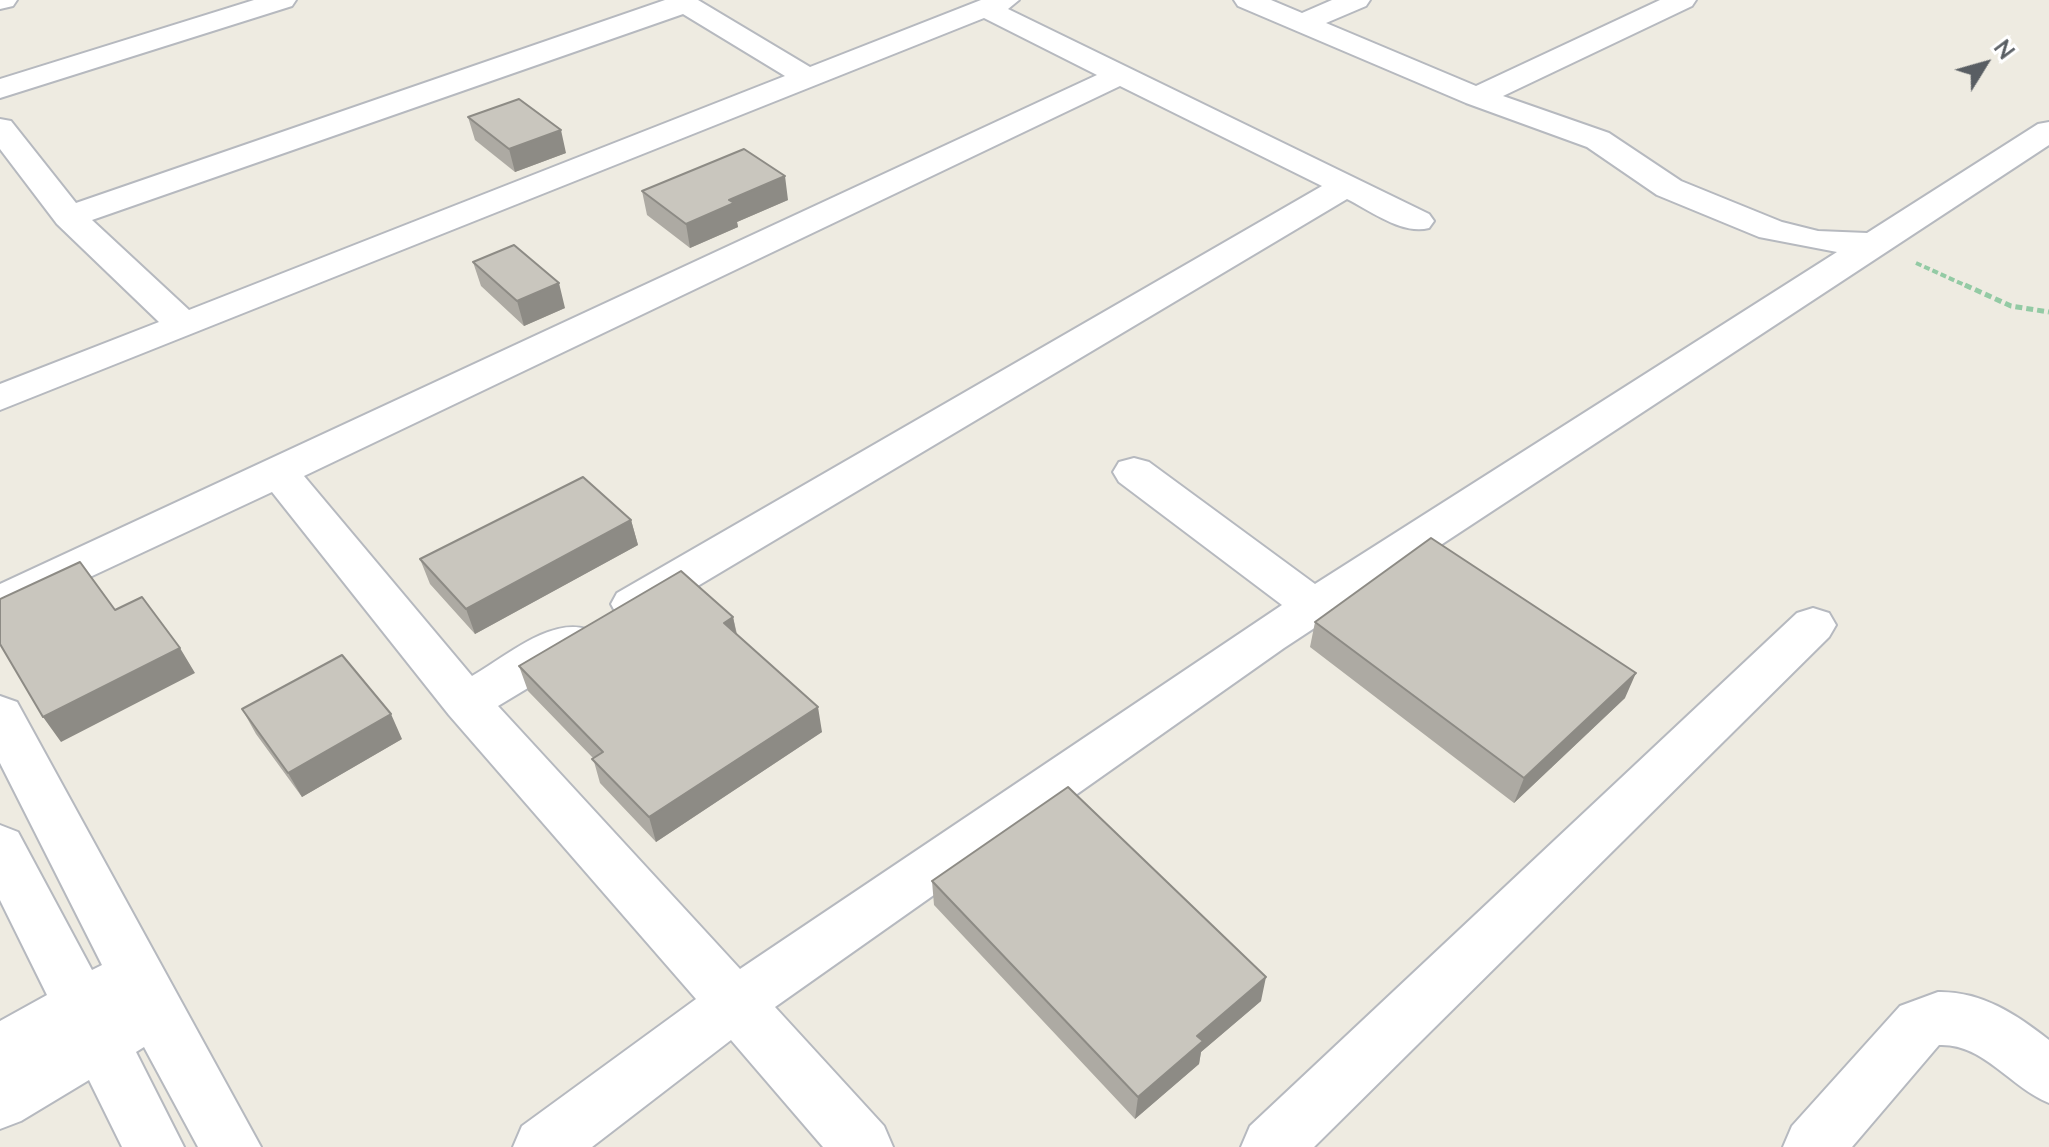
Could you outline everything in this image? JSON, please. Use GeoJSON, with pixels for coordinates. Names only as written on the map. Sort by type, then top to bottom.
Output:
{"type":"FeatureCollection","features":[{"type":"Feature","properties":{"kind":"street"},"geometry":{"type":"LineString","coordinates":[[0,89],[282,0]]}},
{"type":"Feature","properties":{"kind":"street"},"geometry":{"type":"LineString","coordinates":[[1248,0],[1477,97],[1598,140],[1669,188],[1771,230],[1818,241],[1875,244]]}},
{"type":"Feature","properties":{"kind":"street"},"geometry":{"type":"LineString","coordinates":[[1301,23],[1356,0]]}},
{"type":"Feature","properties":{"kind":"street"},"geometry":{"type":"LineString","coordinates":[[1477,97],[1682,0]]}},
{"type":"Feature","properties":{"kind":"street"},"geometry":{"type":"LineString","coordinates":[[69,217],[682,2],[807,77]]}},
{"type":"Feature","properties":{"kind":"street"},"geometry":{"type":"LineString","coordinates":[[0,398],[807,77],[978,5],[1417,221]]}},
{"type":"Feature","properties":{"kind":"street"},"geometry":{"type":"LineString","coordinates":[[0,603],[1120,75]]}},
{"type":"Feature","properties":{"kind":"street"},"geometry":{"type":"LineString","coordinates":[[0,128],[69,217],[182,324]]}},
{"type":"Feature","properties":{"kind":"street"},"geometry":{"type":"LineString","coordinates":[[543,1147],[733,1005],[1314,606],[2049,131]]}},
{"type":"Feature","properties":{"kind":"street"},"geometry":{"type":"LineString","coordinates":[[466,702],[1346,186]]}},
{"type":"Feature","properties":{"kind":"street"},"geometry":{"type":"LineString","coordinates":[[1134,472],[1314,606]]}},
{"type":"Feature","properties":{"kind":"street"},"geometry":{"type":"LineString","coordinates":[[279,473],[466,702],[733,1005],[863,1147]]}},
{"type":"Feature","properties":{"kind":"street"},"geometry":{"type":"LineString","coordinates":[[1271,1147],[1813,625]]}},
{"type":"Feature","properties":{"kind":"street"},"geometry":{"type":"LineString","coordinates":[[0,715],[145,992],[231,1147]]}},
{"type":"Feature","properties":{"kind":"street"},"geometry":{"type":"LineString","coordinates":[[0,847],[154,1147]]}},
{"type":"Feature","properties":{"kind":"street"},"geometry":{"type":"LineString","coordinates":[[0,1101],[89,1025],[145,992]]}},
{"type":"Feature","properties":{"kind":"street"},"geometry":{"type":"LineString","coordinates":[[1813,1147],[1920,1025],[1937,1016],[1955,1015],[1976,1022],[2049,1075]]}},
{"type":"Feature","properties":{"kind":"street"},"geometry":{"type":"LineString","coordinates":[[0,1052],[89,1025]]}},
{"type":"Feature","properties":{"kind":"path"},"geometry":{"type":"LineString","coordinates":[[1875,244],[2011,306],[2049,312]]}},
{"type":"Feature","properties":{"kind":"building"},"geometry":{"type":"Polygon","coordinates":[[[519,99],[561,130],[509,149],[468,117],[519,99]]]}},
{"type":"Feature","properties":{"kind":"building"},"geometry":{"type":"Polygon","coordinates":[[[744,149],[785,176],[729,200],[734,203],[686,224],[642,191],[744,149]]]}},
{"type":"Feature","properties":{"kind":"building"},"geometry":{"type":"Polygon","coordinates":[[[514,245],[559,283],[517,301],[473,262],[514,245]]]}},
{"type":"Feature","properties":{"kind":"building"},"geometry":{"type":"Polygon","coordinates":[[[583,477],[631,520],[466,609],[420,559],[583,477]]]}},
{"type":"Feature","properties":{"kind":"building"},"geometry":{"type":"Polygon","coordinates":[[[1431,538],[1636,673],[1524,778],[1315,622],[1431,538]]]}},
{"type":"Feature","properties":{"kind":"building"},"geometry":{"type":"Polygon","coordinates":[[[80,562],[115,610],[142,597],[180,648],[43,717],[0,644],[0,599],[80,562]]]}},
{"type":"Feature","properties":{"kind":"building"},"geometry":{"type":"Polygon","coordinates":[[[681,571],[733,617],[724,623],[818,707],[649,817],[592,759],[603,752],[519,666],[681,571]]]}},
{"type":"Feature","properties":{"kind":"building"},"geometry":{"type":"Polygon","coordinates":[[[342,655],[391,714],[288,773],[242,709],[342,655]]]}},
{"type":"Feature","properties":{"kind":"building"},"geometry":{"type":"Polygon","coordinates":[[[1068,787],[1266,977],[1197,1036],[1203,1041],[1138,1097],[932,881],[1068,787]]]}}]}
